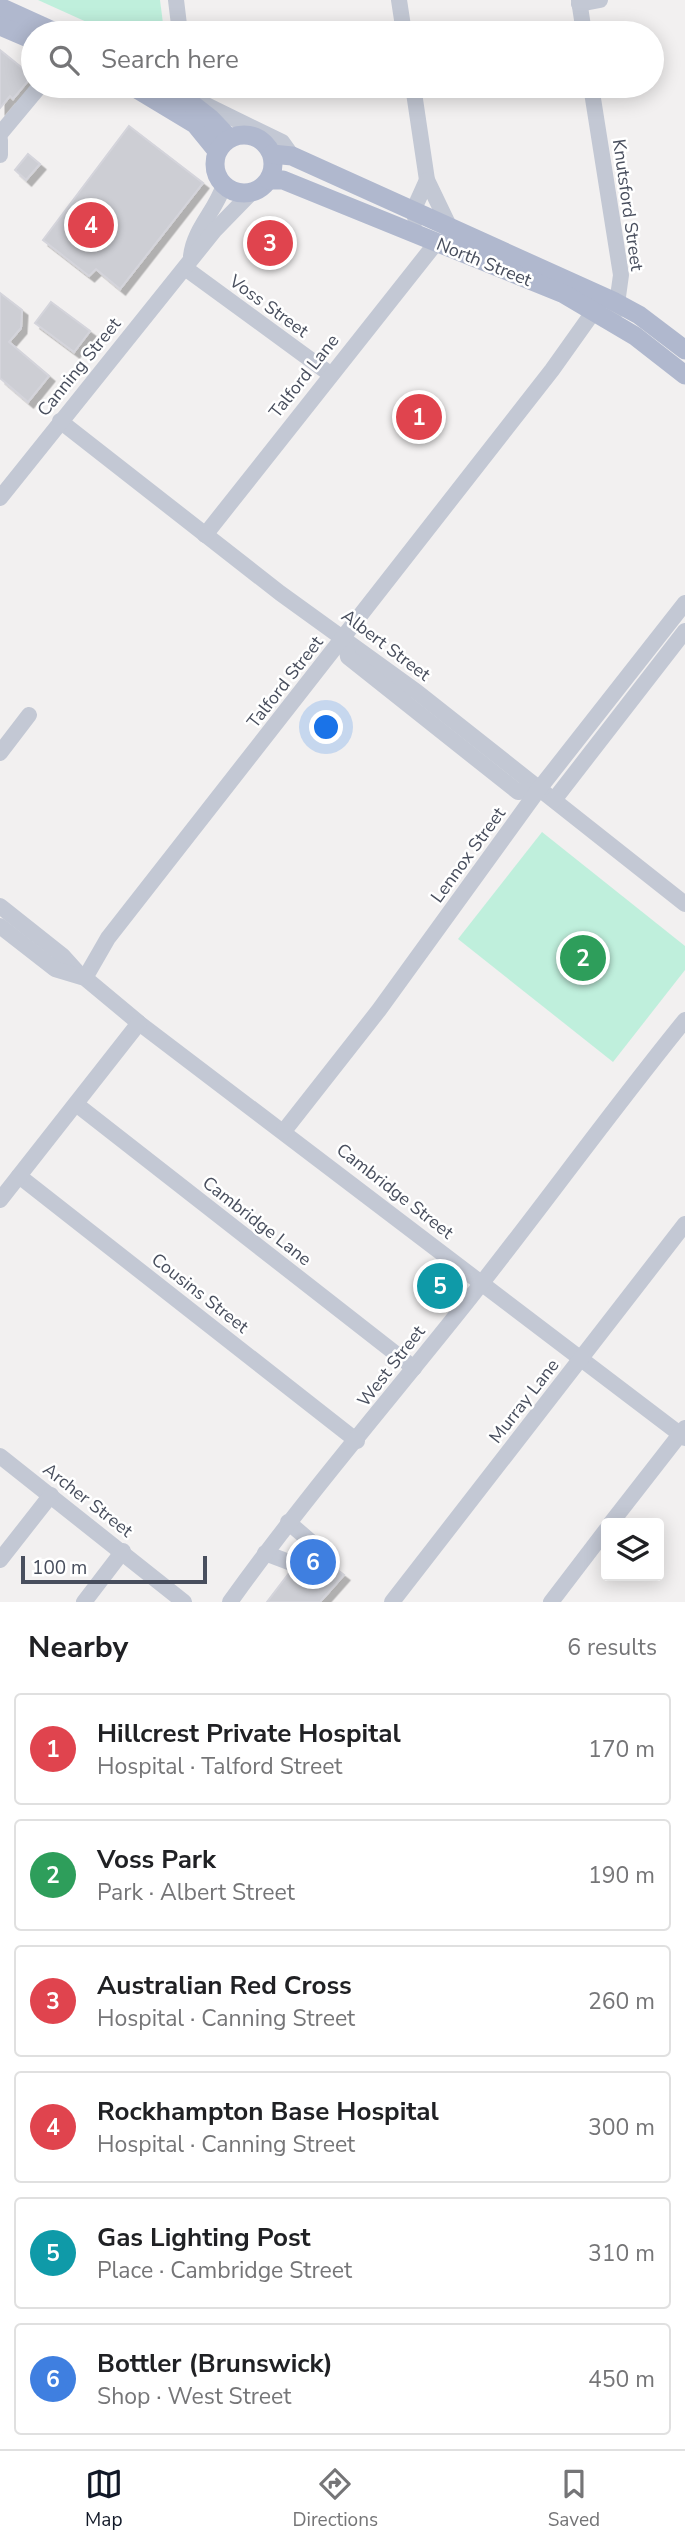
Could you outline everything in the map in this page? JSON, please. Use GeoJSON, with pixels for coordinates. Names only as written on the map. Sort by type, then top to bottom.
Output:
{"type":"FeatureCollection","features":[{"type":"Feature","properties":{"kind":"main road","name":"North Street"},"geometry":{"type":"LineString","coordinates":[[171,98],[194,124],[223,144]]}},
{"type":"Feature","properties":{"kind":"main road","name":"North Street"},"geometry":{"type":"LineString","coordinates":[[173,98],[223,144]]}},
{"type":"Feature","properties":{"kind":"main road","name":"North Street"},"geometry":{"type":"LineString","coordinates":[[223,144],[251,135],[282,155],[615,302],[639,315],[685,350]]}},
{"type":"Feature","properties":{"kind":"main road","name":"North Street"},"geometry":{"type":"LineString","coordinates":[[223,144],[215,168],[224,185]]}},
{"type":"Feature","properties":{"kind":"main road"},"geometry":{"type":"LineString","coordinates":[[224,185],[232,191],[251,192],[269,180],[282,155]]}},
{"type":"Feature","properties":{"kind":"main road","name":"North Street"},"geometry":{"type":"LineString","coordinates":[[269,180],[283,180],[564,294],[623,328],[685,375]]}},
{"type":"Feature","properties":{"kind":"street"},"geometry":{"type":"LineString","coordinates":[[176,0],[179,21]]}},
{"type":"Feature","properties":{"kind":"street"},"geometry":{"type":"LineString","coordinates":[[399,0],[402,21]]}},
{"type":"Feature","properties":{"kind":"street"},"geometry":{"type":"LineString","coordinates":[[582,21],[579,2],[600,0]]}},
{"type":"Feature","properties":{"kind":"street"},"geometry":{"type":"LineString","coordinates":[[0,134],[30,98]]}},
{"type":"Feature","properties":{"kind":"street","name":"North Street"},"geometry":{"type":"LineString","coordinates":[[189,98],[202,102],[282,142],[282,155]]}},
{"type":"Feature","properties":{"kind":"street"},"geometry":{"type":"LineString","coordinates":[[414,98],[427,180],[450,228]]}},
{"type":"Feature","properties":{"kind":"street","name":"Knutsford Street"},"geometry":{"type":"LineString","coordinates":[[593,98],[620,265],[620,284],[615,302],[616,313],[623,328]]}},
{"type":"Feature","properties":{"kind":"street"},"geometry":{"type":"LineString","coordinates":[[0,140],[0,155]]}},
{"type":"Feature","properties":{"kind":"street"},"geometry":{"type":"LineString","coordinates":[[427,180],[414,211],[428,239]]}},
{"type":"Feature","properties":{"kind":"street","name":"Canning Street"},"geometry":{"type":"LineString","coordinates":[[187,265],[192,244],[217,207],[224,185]]}},
{"type":"Feature","properties":{"kind":"street","name":"Canning Street"},"geometry":{"type":"LineString","coordinates":[[0,498],[187,265],[251,192]]}},
{"type":"Feature","properties":{"kind":"street","name":"Talford Lane"},"geometry":{"type":"LineString","coordinates":[[205,535],[330,374],[428,239]]}},
{"type":"Feature","properties":{"kind":"street","name":"Voss Street"},"geometry":{"type":"LineString","coordinates":[[187,265],[330,374]]}},
{"type":"Feature","properties":{"kind":"street","name":"Talford Street"},"geometry":{"type":"LineString","coordinates":[[83,977],[108,939],[345,638],[552,370],[594,311]]}},
{"type":"Feature","properties":{"kind":"street","name":"Albert Street"},"geometry":{"type":"LineString","coordinates":[[60,421],[205,535],[345,638],[685,904]]}},
{"type":"Feature","properties":{"kind":"street","name":"Lennox Street"},"geometry":{"type":"LineString","coordinates":[[284,1131],[379,1010],[539,789],[685,603]]}},
{"type":"Feature","properties":{"kind":"street"},"geometry":{"type":"LineString","coordinates":[[554,800],[685,631]]}},
{"type":"Feature","properties":{"kind":"street"},"geometry":{"type":"LineString","coordinates":[[0,753],[29,715]]}},
{"type":"Feature","properties":{"kind":"street","name":"Cambridge Street"},"geometry":{"type":"LineString","coordinates":[[0,906],[63,956],[83,977],[139,1023],[683,1433]]}},
{"type":"Feature","properties":{"kind":"street","name":"Cambridge Street"},"geometry":{"type":"LineString","coordinates":[[0,926],[55,969],[83,977]]}},
{"type":"Feature","properties":{"kind":"street","name":"West Street"},"geometry":{"type":"LineString","coordinates":[[230,1602],[288,1522],[357,1441],[622,1097],[685,1020]]}},
{"type":"Feature","properties":{"kind":"street"},"geometry":{"type":"LineString","coordinates":[[7,1186],[139,1023]]}},
{"type":"Feature","properties":{"kind":"street","name":"Cambridge Lane"},"geometry":{"type":"LineString","coordinates":[[76,1104],[414,1368]]}},
{"type":"Feature","properties":{"kind":"street","name":"Cousins Street"},"geometry":{"type":"LineString","coordinates":[[7,1186],[357,1441]]}},
{"type":"Feature","properties":{"kind":"street","name":"Murray Lane"},"geometry":{"type":"LineString","coordinates":[[392,1602],[685,1224]]}},
{"type":"Feature","properties":{"kind":"street"},"geometry":{"type":"LineString","coordinates":[[615,1518],[683,1433]]}},
{"type":"Feature","properties":{"kind":"street","name":"Archer Street"},"geometry":{"type":"LineString","coordinates":[[0,1456],[184,1602]]}},
{"type":"Feature","properties":{"kind":"street"},"geometry":{"type":"LineString","coordinates":[[0,1560],[51,1495]]}},
{"type":"Feature","properties":{"kind":"street"},"geometry":{"type":"LineString","coordinates":[[265,1553],[302,1567],[314,1552],[310,1541],[288,1522]]}},
{"type":"Feature","properties":{"kind":"street"},"geometry":{"type":"LineString","coordinates":[[551,1602],[601,1537]]}},
{"type":"Feature","properties":{"kind":"street"},"geometry":{"type":"LineString","coordinates":[[84,1602],[123,1551]]}},
{"type":"Feature","properties":{"kind":"green space"},"geometry":{"type":"Polygon","coordinates":[[[38,0],[160,0],[163,21],[84,21],[38,0]]]}},
{"type":"Feature","properties":{"kind":"green space"},"geometry":{"type":"Polygon","coordinates":[[[542,832],[685,946],[685,970],[613,1062],[458,939],[542,832]]]}},
{"type":"Feature","properties":{"kind":"building"},"geometry":{"type":"Polygon","coordinates":[[[0,50],[21,67],[21,89],[13,99],[10,96],[0,108],[0,50]]]}},
{"type":"Feature","properties":{"kind":"building"},"geometry":{"type":"Polygon","coordinates":[[[129,126],[203,183],[120,289],[96,269],[89,276],[43,240],[129,126]]]}},
{"type":"Feature","properties":{"kind":"building"},"geometry":{"type":"Polygon","coordinates":[[[28,154],[40,164],[26,180],[15,170],[28,154]]]}},
{"type":"Feature","properties":{"kind":"building"},"geometry":{"type":"Polygon","coordinates":[[[0,293],[22,310],[21,328],[9,342],[49,376],[28,402],[0,378],[0,293]]]}},
{"type":"Feature","properties":{"kind":"building"},"geometry":{"type":"Polygon","coordinates":[[[51,302],[90,331],[74,352],[35,323],[51,302]]]}},
{"type":"Feature","properties":{"kind":"building"},"geometry":{"type":"Polygon","coordinates":[[[322,1558],[344,1575],[320,1602],[267,1602],[289,1573],[306,1577],[322,1558]]]}},
{"type":"Feature","properties":{"kind":"place","name":"Rockhampton Base Hospital"},"geometry":{"type":"Point","coordinates":[91,225]}},
{"type":"Feature","properties":{"kind":"place","name":"Australian Red Cross"},"geometry":{"type":"Point","coordinates":[270,243]}},
{"type":"Feature","properties":{"kind":"place","name":"Hillcrest Private Hospital"},"geometry":{"type":"Point","coordinates":[419,417]}},
{"type":"Feature","properties":{"kind":"place","name":"Voss Park"},"geometry":{"type":"Point","coordinates":[583,958]}},
{"type":"Feature","properties":{"kind":"place","name":"Gas Lighting Post"},"geometry":{"type":"Point","coordinates":[440,1286]}},
{"type":"Feature","properties":{"kind":"place","name":"Bottler (Brunswick)"},"geometry":{"type":"Point","coordinates":[313,1562]}}]}
